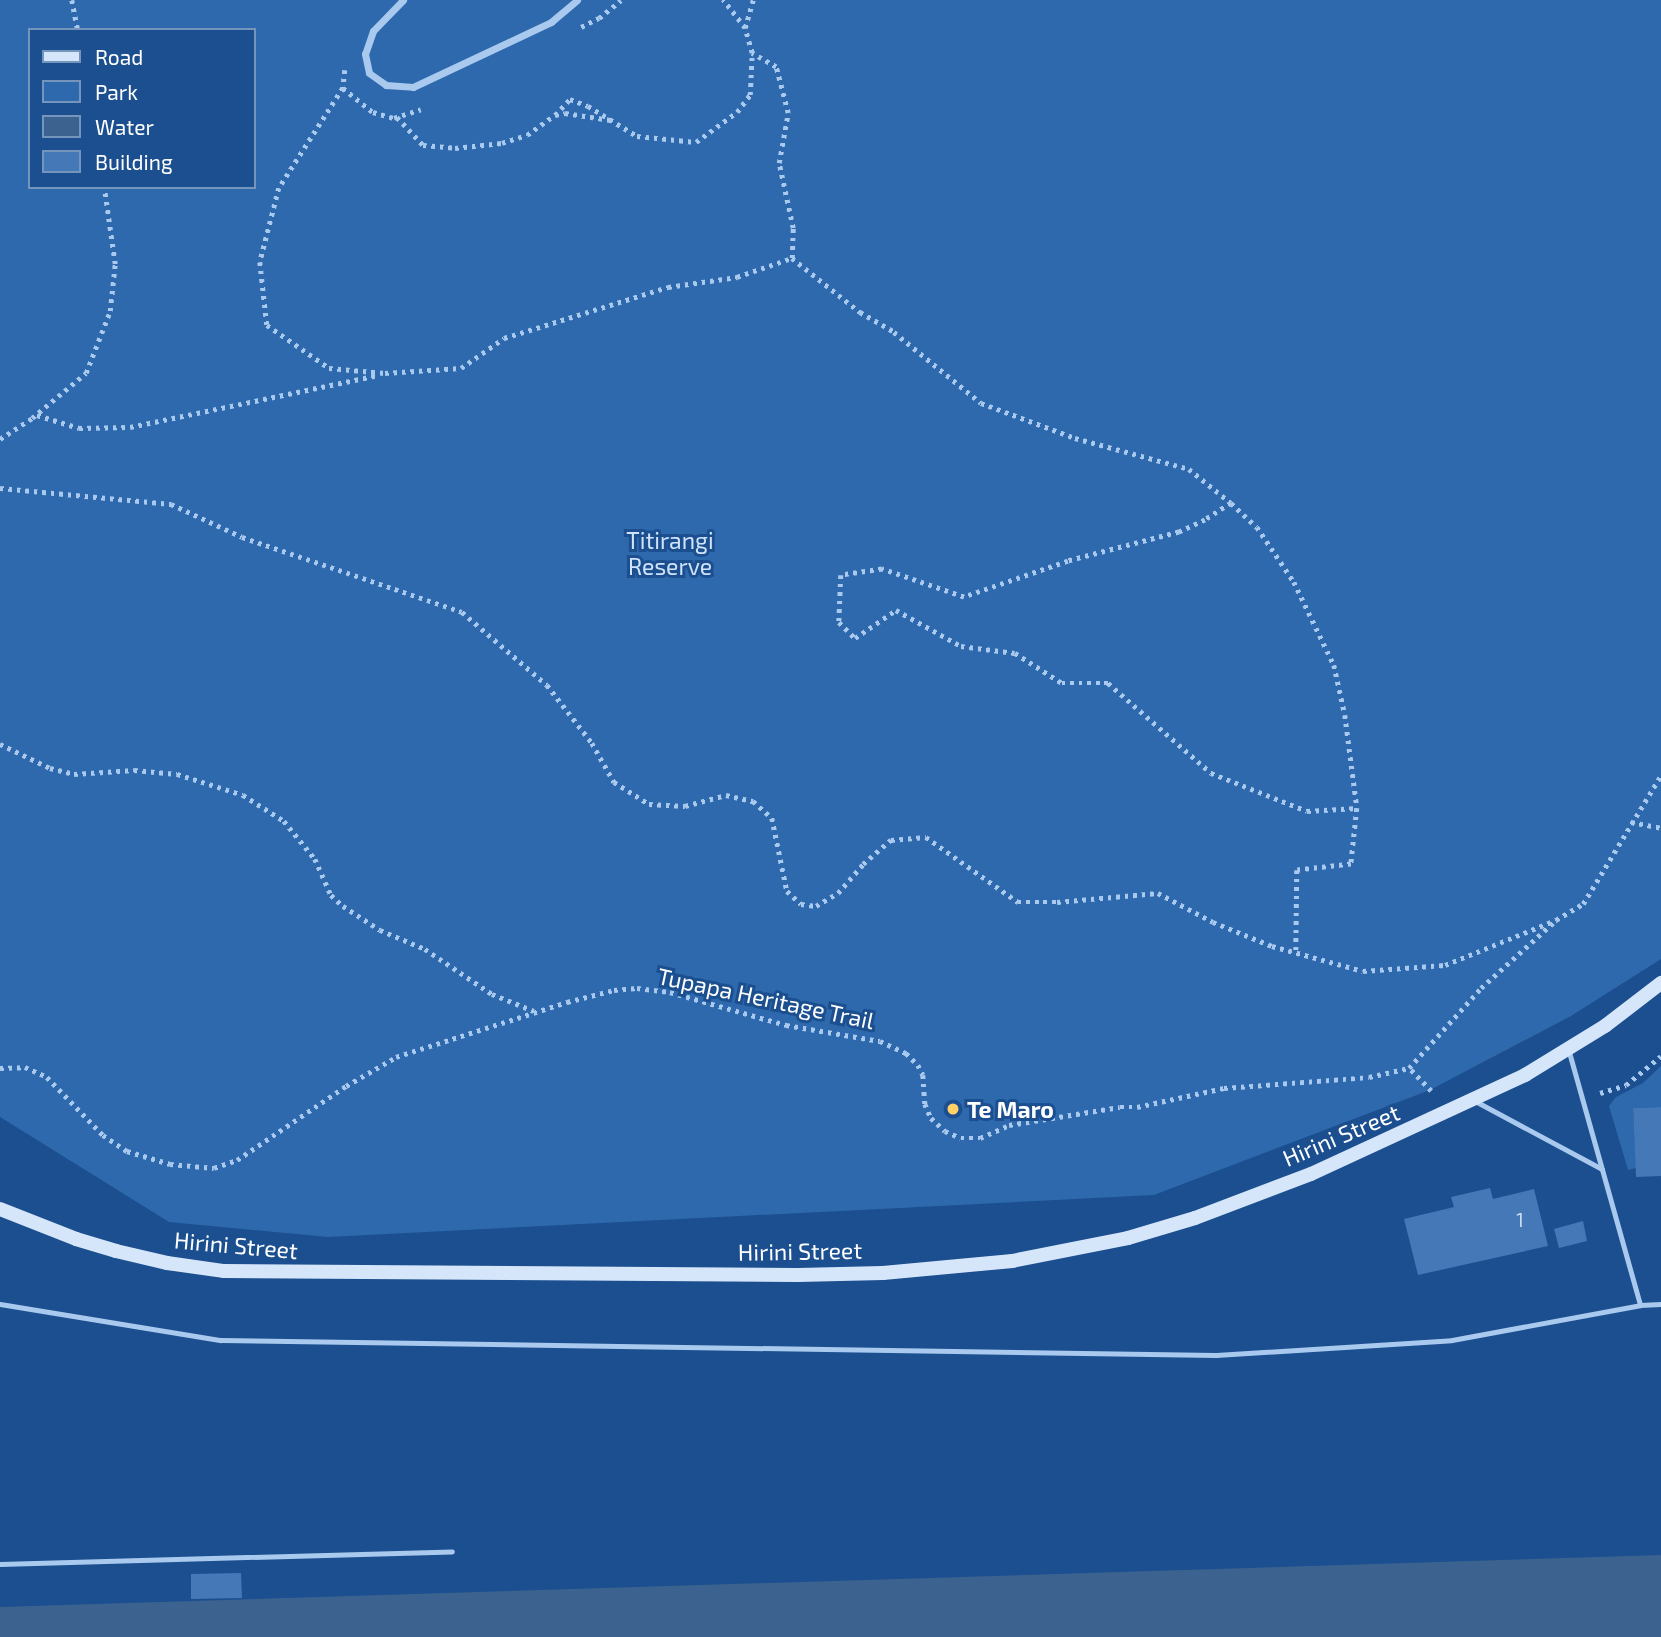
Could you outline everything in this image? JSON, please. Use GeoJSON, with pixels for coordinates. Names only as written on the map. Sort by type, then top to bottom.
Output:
{"type":"FeatureCollection","features":[{"type":"Feature","properties":{"kind":"main road","name":"Hirini Street"},"geometry":{"type":"LineString","coordinates":[[0,1209],[76,1239],[116,1251],[167,1263],[224,1271],[607,1275],[908,1272],[1012,1261],[1128,1238],[1253,1198],[1475,1101],[1568,1050],[1661,983]]}},
{"type":"Feature","properties":{"kind":"street"},"geometry":{"type":"LineString","coordinates":[[403,0],[373,31],[365,54],[369,73],[386,85],[413,87],[450,72],[551,22],[577,0]]}},
{"type":"Feature","properties":{"kind":"lane"},"geometry":{"type":"LineString","coordinates":[[1568,1050],[1640,1305]]}},
{"type":"Feature","properties":{"kind":"lane"},"geometry":{"type":"LineString","coordinates":[[1475,1101],[1602,1169]]}},
{"type":"Feature","properties":{"kind":"lane"},"geometry":{"type":"LineString","coordinates":[[0,1304],[221,1340],[1216,1355],[1452,1340],[1640,1305],[1661,1304]]}},
{"type":"Feature","properties":{"kind":"lane"},"geometry":{"type":"LineString","coordinates":[[0,1564],[452,1551]]}},
{"type":"Feature","properties":{"kind":"path"},"geometry":{"type":"LineString","coordinates":[[72,0],[78,28]]}},
{"type":"Feature","properties":{"kind":"path"},"geometry":{"type":"LineString","coordinates":[[397,117],[423,145],[455,148],[502,143],[527,135],[555,115],[570,99],[614,120],[637,136],[696,142],[737,113],[750,95],[752,53],[745,28],[723,0]]}},
{"type":"Feature","properties":{"kind":"path"},"geometry":{"type":"LineString","coordinates":[[745,28],[753,0]]}},
{"type":"Feature","properties":{"kind":"path"},"geometry":{"type":"LineString","coordinates":[[752,53],[776,66],[788,113],[779,163],[793,228],[792,258]]}},
{"type":"Feature","properties":{"kind":"path"},"geometry":{"type":"LineString","coordinates":[[343,88],[279,188],[261,262],[267,325],[329,368],[385,373]]}},
{"type":"Feature","properties":{"kind":"path"},"geometry":{"type":"LineString","coordinates":[[555,115],[565,113],[614,120]]}},
{"type":"Feature","properties":{"kind":"path"},"geometry":{"type":"LineString","coordinates":[[0,439],[37,415],[86,373],[110,311],[115,264],[104,189]]}},
{"type":"Feature","properties":{"kind":"path"},"geometry":{"type":"LineString","coordinates":[[37,415],[79,428],[130,427],[385,373],[461,368],[504,338],[668,287],[737,277],[792,258]]}},
{"type":"Feature","properties":{"kind":"path"},"geometry":{"type":"LineString","coordinates":[[792,258],[860,312],[894,332],[981,403],[1075,438],[1189,469],[1257,527],[1294,582],[1334,666],[1345,715],[1357,808],[1351,864],[1297,870],[1296,953]]}},
{"type":"Feature","properties":{"kind":"path"},"geometry":{"type":"LineString","coordinates":[[0,488],[170,504],[242,537],[462,612],[547,685],[592,743],[614,782],[649,804],[685,806],[726,794],[753,800],[772,818],[788,891],[801,904],[816,906],[838,893],[863,864],[891,840],[926,837],[1018,902],[1057,902],[1158,893],[1213,922],[1296,953],[1363,971],[1445,965],[1556,920],[1583,904],[1630,822],[1661,775]]}},
{"type":"Feature","properties":{"kind":"path"},"geometry":{"type":"LineString","coordinates":[[1231,503],[1205,520],[1179,532],[1068,561],[964,597],[882,569],[841,575],[839,622],[855,638],[896,610],[961,646],[1015,653],[1062,683],[1108,683],[1211,773],[1307,811],[1357,808]]}},
{"type":"Feature","properties":{"kind":"path"},"geometry":{"type":"LineString","coordinates":[[0,744],[50,768],[74,774],[134,770],[177,774],[243,795],[284,821],[314,859],[331,895],[343,906],[380,930],[425,948],[492,994],[534,1012]]}},
{"type":"Feature","properties":{"kind":"path"},"geometry":{"type":"LineString","coordinates":[[1630,822],[1661,828]]}},
{"type":"Feature","properties":{"kind":"path"},"geometry":{"type":"LineString","coordinates":[[1451,1112],[1409,1068],[1481,988],[1556,920]]}},
{"type":"Feature","properties":{"kind":"path","name":"Tupapa Heritage Trail"},"geometry":{"type":"LineString","coordinates":[[0,1068],[25,1067],[47,1077],[103,1135],[127,1151],[170,1164],[214,1168],[236,1160],[346,1086],[396,1057],[534,1012],[614,990],[652,989],[786,1025],[880,1041],[906,1053],[918,1065],[923,1075],[925,1104],[937,1125],[955,1137],[969,1139],[980,1138],[1009,1125],[1062,1119],[1120,1107],[1136,1107],[1224,1088],[1370,1077],[1409,1068]]}},
{"type":"Feature","properties":{"kind":"path"},"geometry":{"type":"LineString","coordinates":[[1582,1096],[1626,1085],[1661,1056]]}},
{"type":"Feature","properties":{"kind":"green space","name":"Titirangi Reserve"},"geometry":{"type":"Polygon","coordinates":[[[0,0],[1661,0],[1661,959],[1571,1016],[1430,1090],[1154,1195],[328,1237],[169,1222],[0,1117],[0,0]]]}},
{"type":"Feature","properties":{"kind":"green space"},"geometry":{"type":"Polygon","coordinates":[[[1661,1066],[1661,1107],[1633,1108],[1636,1168],[1628,1170],[1609,1106],[1616,1097],[1643,1083],[1661,1066]]]}},
{"type":"Feature","properties":{"kind":"water"},"geometry":{"type":"Polygon","coordinates":[[[1661,1555],[1661,1637],[0,1637],[0,1607],[1661,1555]]]}},
{"type":"Feature","properties":{"kind":"building"},"geometry":{"type":"Polygon","coordinates":[[[1661,1107],[1661,1176],[1636,1177],[1633,1108],[1661,1107]]]}},
{"type":"Feature","properties":{"kind":"building"},"geometry":{"type":"Polygon","coordinates":[[[1490,1188],[1493,1199],[1534,1189],[1548,1246],[1418,1275],[1404,1219],[1454,1207],[1451,1197],[1490,1188]]]}},
{"type":"Feature","properties":{"kind":"building"},"geometry":{"type":"Polygon","coordinates":[[[1583,1221],[1587,1241],[1559,1248],[1554,1229],[1583,1221]]]}},
{"type":"Feature","properties":{"kind":"building"},"geometry":{"type":"Polygon","coordinates":[[[241,1573],[242,1598],[191,1599],[191,1574],[241,1573]]]}},
{"type":"Feature","properties":{"kind":"place","name":"Te Maro"},"geometry":{"type":"Point","coordinates":[953,1109]}}]}
